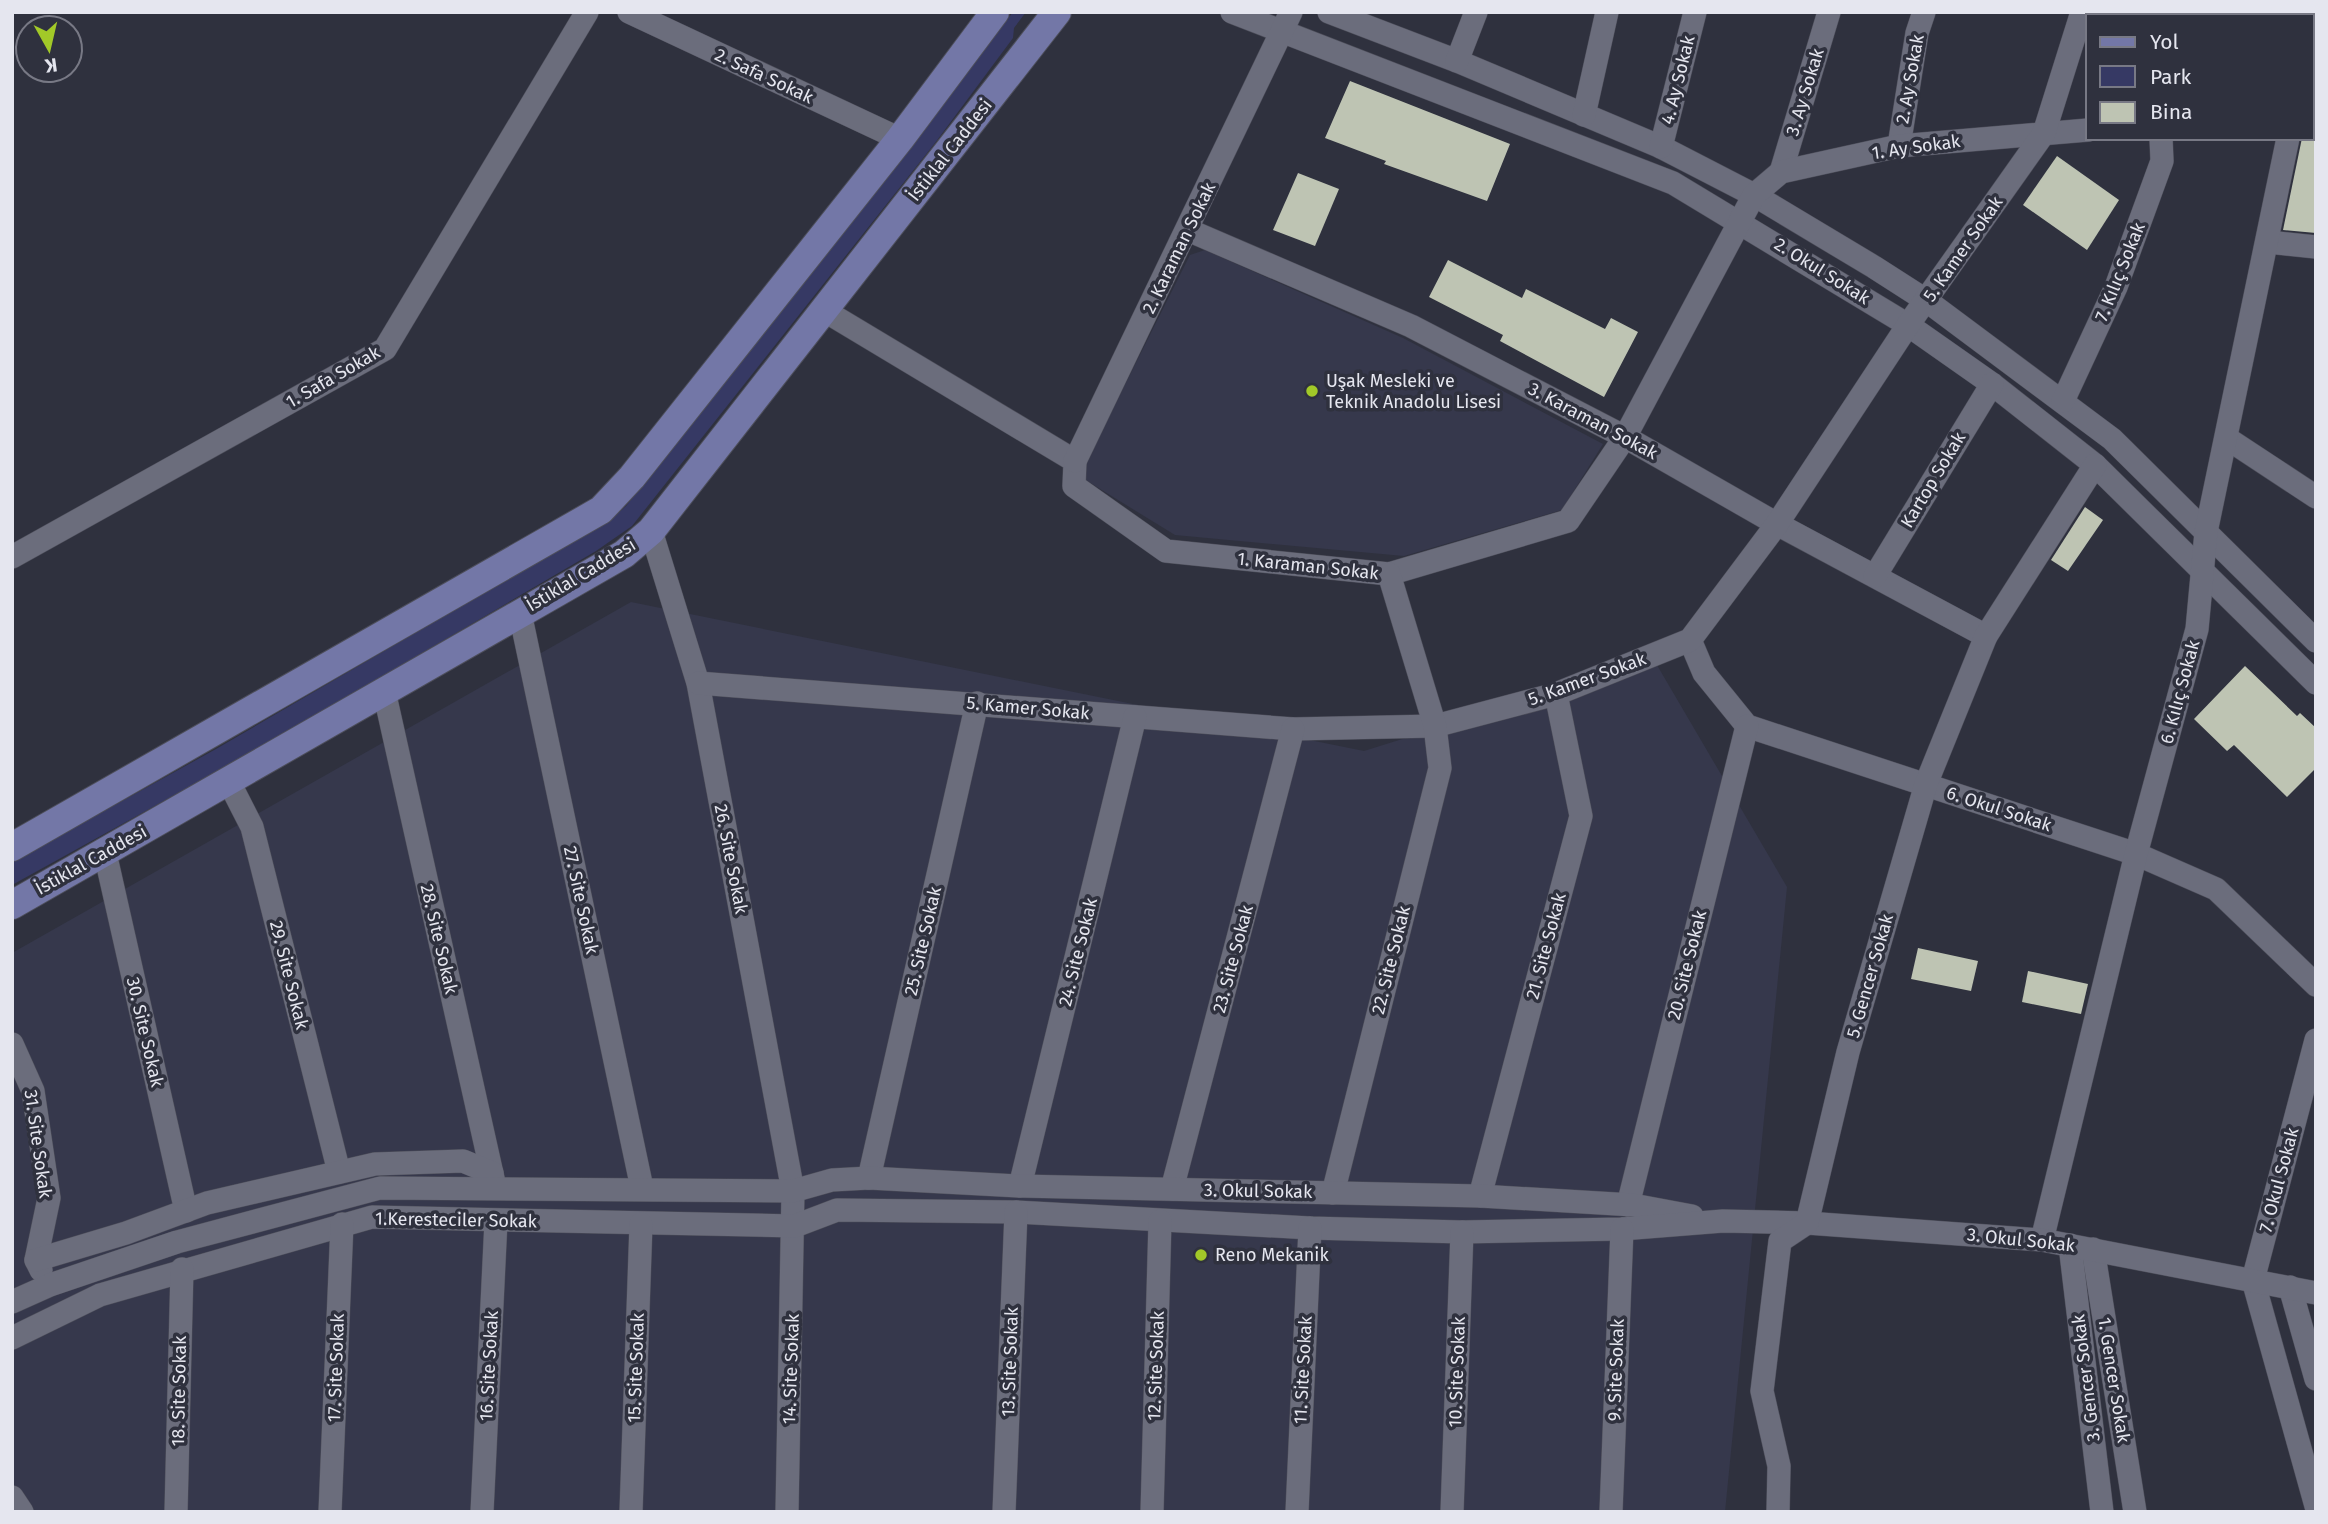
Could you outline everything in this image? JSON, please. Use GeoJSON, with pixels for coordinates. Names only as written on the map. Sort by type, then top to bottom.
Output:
{"type":"FeatureCollection","features":[{"type":"Feature","properties":{"kind":"main road"},"geometry":{"type":"LineString","coordinates":[[12,847],[601,510],[632,477],[900,139],[995,12]]}},
{"type":"Feature","properties":{"kind":"main road","name":"İstiklal Caddesi"},"geometry":{"type":"LineString","coordinates":[[12,905],[624,554],[651,531],[1058,12]]}},
{"type":"Feature","properties":{"kind":"street","name":"1. Safa Sokak"},"geometry":{"type":"LineString","coordinates":[[12,557],[385,349],[587,12]]}},
{"type":"Feature","properties":{"kind":"street","name":"2. Safa Sokak"},"geometry":{"type":"LineString","coordinates":[[629,12],[900,139]]}},
{"type":"Feature","properties":{"kind":"street","name":"2. Okul Sokak"},"geometry":{"type":"LineString","coordinates":[[1232,12],[1673,183],[1740,221],[1908,325],[1992,384],[2095,465],[2316,683]]}},
{"type":"Feature","properties":{"kind":"street","name":"2. Karaman Sokak"},"geometry":{"type":"LineString","coordinates":[[1075,461],[1292,12]]}},
{"type":"Feature","properties":{"kind":"street","name":"2. Okul Sokak"},"geometry":{"type":"LineString","coordinates":[[1329,12],[1457,61],[1661,147],[1754,195],[1927,301],[2112,439],[2316,642]]}},
{"type":"Feature","properties":{"kind":"street"},"geometry":{"type":"LineString","coordinates":[[1457,61],[1476,12]]}},
{"type":"Feature","properties":{"kind":"street"},"geometry":{"type":"LineString","coordinates":[[1584,116],[1607,12]]}},
{"type":"Feature","properties":{"kind":"street","name":"4. Ay Sokak"},"geometry":{"type":"LineString","coordinates":[[1661,147],[1695,12]]}},
{"type":"Feature","properties":{"kind":"street","name":"3. Ay Sokak"},"geometry":{"type":"LineString","coordinates":[[1781,172],[1829,12]]}},
{"type":"Feature","properties":{"kind":"street","name":"2. Ay Sokak"},"geometry":{"type":"LineString","coordinates":[[1899,146],[1917,33],[1924,12]]}},
{"type":"Feature","properties":{"kind":"street","name":"5. Kamer Sokak"},"geometry":{"type":"LineString","coordinates":[[698,683],[1293,729],[1435,726],[1556,694],[1690,640],[1777,524],[1908,325],[2044,132],[2082,12]]}},
{"type":"Feature","properties":{"kind":"street","name":"1. Ay Sokak"},"geometry":{"type":"LineString","coordinates":[[1754,195],[1781,172],[1899,146],[2086,130]]}},
{"type":"Feature","properties":{"kind":"street","name":"7. Kılıç Sokak"},"geometry":{"type":"LineString","coordinates":[[2063,401],[2130,249],[2162,161],[2161,140]]}},
{"type":"Feature","properties":{"kind":"street","name":"6. Kılıç Sokak"},"geometry":{"type":"LineString","coordinates":[[2042,1240],[2136,855],[2196,629],[2204,572],[2206,532],[2228,439],[2288,140]]}},
{"type":"Feature","properties":{"kind":"street","name":"1. Karaman Sokak"},"geometry":{"type":"LineString","coordinates":[[1075,461],[1074,486],[1166,551],[1389,574],[1568,520],[1625,437],[1754,195]]}},
{"type":"Feature","properties":{"kind":"street","name":"3. Karaman Sokak"},"geometry":{"type":"LineString","coordinates":[[1188,230],[1411,326],[1625,437],[1777,524],[1986,636]]}},
{"type":"Feature","properties":{"kind":"street"},"geometry":{"type":"LineString","coordinates":[[2268,242],[2316,247]]}},
{"type":"Feature","properties":{"kind":"street"},"geometry":{"type":"LineString","coordinates":[[825,311],[1075,461]]}},
{"type":"Feature","properties":{"kind":"street","name":"Kartop Sokak"},"geometry":{"type":"LineString","coordinates":[[1875,576],[1992,384]]}},
{"type":"Feature","properties":{"kind":"street"},"geometry":{"type":"LineString","coordinates":[[2228,439],[2316,497]]}},
{"type":"Feature","properties":{"kind":"street","name":"5. Gencer Sokak"},"geometry":{"type":"LineString","coordinates":[[1807,1223],[1848,1052],[1926,784],[1986,636],[2095,465]]}},
{"type":"Feature","properties":{"kind":"street","name":"26. Site Sokak"},"geometry":{"type":"LineString","coordinates":[[651,531],[698,683],[793,1191],[795,1226]]}},
{"type":"Feature","properties":{"kind":"street","name":"22. Site Sokak"},"geometry":{"type":"LineString","coordinates":[[1333,1193],[1440,768],[1435,726],[1389,574]]}},
{"type":"Feature","properties":{"kind":"street","name":"27. Site Sokak"},"geometry":{"type":"LineString","coordinates":[[520,613],[642,1188]]}},
{"type":"Feature","properties":{"kind":"street"},"geometry":{"type":"LineString","coordinates":[[1690,640],[1704,673],[1747,726]]}},
{"type":"Feature","properties":{"kind":"street","name":"28. Site Sokak"},"geometry":{"type":"LineString","coordinates":[[384,691],[493,1180]]}},
{"type":"Feature","properties":{"kind":"street","name":"21. Site Sokak"},"geometry":{"type":"LineString","coordinates":[[1480,1196],[1581,816],[1556,694]]}},
{"type":"Feature","properties":{"kind":"street","name":"25. Site Sokak"},"geometry":{"type":"LineString","coordinates":[[869,1178],[977,704]]}},
{"type":"Feature","properties":{"kind":"street","name":"24. Site Sokak"},"geometry":{"type":"LineString","coordinates":[[1020,1186],[1135,718]]}},
{"type":"Feature","properties":{"kind":"street","name":"6. Okul Sokak"},"geometry":{"type":"LineString","coordinates":[[1747,726],[2136,855],[2216,889],[2316,985]]}},
{"type":"Feature","properties":{"kind":"street","name":"20. Site Sokak"},"geometry":{"type":"LineString","coordinates":[[1628,1205],[1747,726]]}},
{"type":"Feature","properties":{"kind":"street","name":"23. Site Sokak"},"geometry":{"type":"LineString","coordinates":[[1172,1189],[1293,729]]}},
{"type":"Feature","properties":{"kind":"street","name":"29. Site Sokak"},"geometry":{"type":"LineString","coordinates":[[229,782],[252,827],[339,1172]]}},
{"type":"Feature","properties":{"kind":"street","name":"30. Site Sokak"},"geometry":{"type":"LineString","coordinates":[[104,853],[186,1211]]}},
{"type":"Feature","properties":{"kind":"street","name":"7. Okul Sokak"},"geometry":{"type":"LineString","coordinates":[[2253,1280],[2316,1040]]}},
{"type":"Feature","properties":{"kind":"street","name":"31. Site Sokak"},"geometry":{"type":"LineString","coordinates":[[12,1044],[33,1091],[49,1198],[36,1260]]}},
{"type":"Feature","properties":{"kind":"street"},"geometry":{"type":"LineString","coordinates":[[50,1285],[36,1260],[126,1233],[186,1211],[339,1172],[374,1164],[463,1160],[493,1180]]}},
{"type":"Feature","properties":{"kind":"street","name":"3. Okul Sokak"},"geometry":{"type":"LineString","coordinates":[[793,1191],[832,1180],[869,1178],[1020,1186],[1480,1196],[1628,1205],[1723,1221]]}},
{"type":"Feature","properties":{"kind":"street","name":"1.Keresteciler Sokak"},"geometry":{"type":"LineString","coordinates":[[12,1302],[50,1285],[177,1242],[380,1188],[493,1180],[642,1188],[793,1191]]}},
{"type":"Feature","properties":{"kind":"street","name":"3. Okul Sokak"},"geometry":{"type":"LineString","coordinates":[[795,1226],[837,1210],[1016,1212],[1310,1228],[1462,1232],[1622,1229],[1723,1221],[1807,1223],[2042,1240],[2316,1293]]}},
{"type":"Feature","properties":{"kind":"street","name":"13. Site Sokak"},"geometry":{"type":"LineString","coordinates":[[1004,1512],[1016,1212]]}},
{"type":"Feature","properties":{"kind":"street","name":"1.Keresteciler Sokak"},"geometry":{"type":"LineString","coordinates":[[12,1338],[100,1295],[182,1269],[372,1217],[795,1226]]}},
{"type":"Feature","properties":{"kind":"street","name":"16. Site Sokak"},"geometry":{"type":"LineString","coordinates":[[482,1512],[496,1221]]}},
{"type":"Feature","properties":{"kind":"street","name":"12. Site Sokak"},"geometry":{"type":"LineString","coordinates":[[1152,1512],[1160,1221]]}},
{"type":"Feature","properties":{"kind":"street"},"geometry":{"type":"LineString","coordinates":[[1778,1512],[1779,1466],[1762,1391],[1780,1241],[1807,1223]]}},
{"type":"Feature","properties":{"kind":"street","name":"17. Site Sokak"},"geometry":{"type":"LineString","coordinates":[[330,1512],[342,1224]]}},
{"type":"Feature","properties":{"kind":"street","name":"15. Site Sokak"},"geometry":{"type":"LineString","coordinates":[[631,1512],[641,1224]]}},
{"type":"Feature","properties":{"kind":"street","name":"14. Site Sokak"},"geometry":{"type":"LineString","coordinates":[[787,1512],[795,1226]]}},
{"type":"Feature","properties":{"kind":"street","name":"11. Site Sokak"},"geometry":{"type":"LineString","coordinates":[[1297,1512],[1310,1228]]}},
{"type":"Feature","properties":{"kind":"street","name":"9. Site Sokak"},"geometry":{"type":"LineString","coordinates":[[1611,1512],[1622,1229]]}},
{"type":"Feature","properties":{"kind":"street","name":"10. Site Sokak"},"geometry":{"type":"LineString","coordinates":[[1452,1512],[1462,1232]]}},
{"type":"Feature","properties":{"kind":"street","name":"3. Gencer Sokak"},"geometry":{"type":"LineString","coordinates":[[2070,1245],[2102,1512]]}},
{"type":"Feature","properties":{"kind":"street","name":"1. Gencer Sokak"},"geometry":{"type":"LineString","coordinates":[[2094,1249],[2135,1512]]}},
{"type":"Feature","properties":{"kind":"street","name":"18. Site Sokak"},"geometry":{"type":"LineString","coordinates":[[176,1512],[182,1269]]}},
{"type":"Feature","properties":{"kind":"street"},"geometry":{"type":"LineString","coordinates":[[2253,1280],[2316,1506]]}},
{"type":"Feature","properties":{"kind":"street"},"geometry":{"type":"LineString","coordinates":[[2290,1287],[2316,1378]]}},
{"type":"Feature","properties":{"kind":"street"},"geometry":{"type":"LineString","coordinates":[[12,1497],[22,1512]]}},
{"type":"Feature","properties":{"kind":"shaded area","name":"Uşak Mesleki ve Teknik Anadolu Lisesi"},"geometry":{"type":"Polygon","coordinates":[[[1205,250],[1403,338],[1603,444],[1562,510],[1404,556],[1175,535],[1079,476],[1190,255],[1205,250]]]}},
{"type":"Feature","properties":{"kind":"shaded area"},"geometry":{"type":"Polygon","coordinates":[[[631,602],[1364,751],[1654,660],[1787,887],[1725,1512],[12,1512],[12,953],[631,602]]]}},
{"type":"Feature","properties":{"kind":"green space"},"geometry":{"type":"Polygon","coordinates":[[[1013,12],[1026,12],[1014,28],[1013,38],[935,143],[632,526],[596,551],[265,745],[12,885],[12,862],[216,749],[611,519],[626,506],[1013,12]]]}},
{"type":"Feature","properties":{"kind":"building"},"geometry":{"type":"Polygon","coordinates":[[[1350,81],[1510,144],[1487,201],[1384,164],[1386,161],[1325,138],[1350,81]]]}},
{"type":"Feature","properties":{"kind":"building"},"geometry":{"type":"Polygon","coordinates":[[[2316,138],[2316,233],[2283,230],[2302,140],[2316,138]]]}},
{"type":"Feature","properties":{"kind":"building"},"geometry":{"type":"Polygon","coordinates":[[[2057,156],[2119,200],[2087,250],[2023,205],[2057,156]]]}},
{"type":"Feature","properties":{"kind":"building"},"geometry":{"type":"Polygon","coordinates":[[[1298,173],[1339,189],[1315,246],[1273,230],[1298,173]]]}},
{"type":"Feature","properties":{"kind":"building"},"geometry":{"type":"Polygon","coordinates":[[[1448,260],[1522,298],[1526,289],[1605,329],[1611,318],[1638,332],[1604,397],[1500,341],[1503,335],[1429,297],[1448,260]]]}},
{"type":"Feature","properties":{"kind":"building"},"geometry":{"type":"Polygon","coordinates":[[[2085,507],[2103,520],[2068,571],[2051,560],[2085,507]]]}},
{"type":"Feature","properties":{"kind":"building"},"geometry":{"type":"Polygon","coordinates":[[[2245,666],[2297,716],[2300,713],[2316,728],[2316,768],[2287,797],[2234,745],[2227,751],[2194,719],[2245,666]]]}},
{"type":"Feature","properties":{"kind":"building"},"geometry":{"type":"Polygon","coordinates":[[[1918,948],[1978,961],[1971,991],[1911,979],[1918,948]]]}},
{"type":"Feature","properties":{"kind":"building"},"geometry":{"type":"Polygon","coordinates":[[[2028,971],[2088,984],[2081,1014],[2022,1002],[2028,971]]]}},
{"type":"Feature","properties":{"kind":"place","name":"Uşak Mesleki ve Teknik Anadolu Lisesi"},"geometry":{"type":"Point","coordinates":[1312,391]}},
{"type":"Feature","properties":{"kind":"place","name":"Reno Mekanik"},"geometry":{"type":"Point","coordinates":[1201,1255]}}]}
